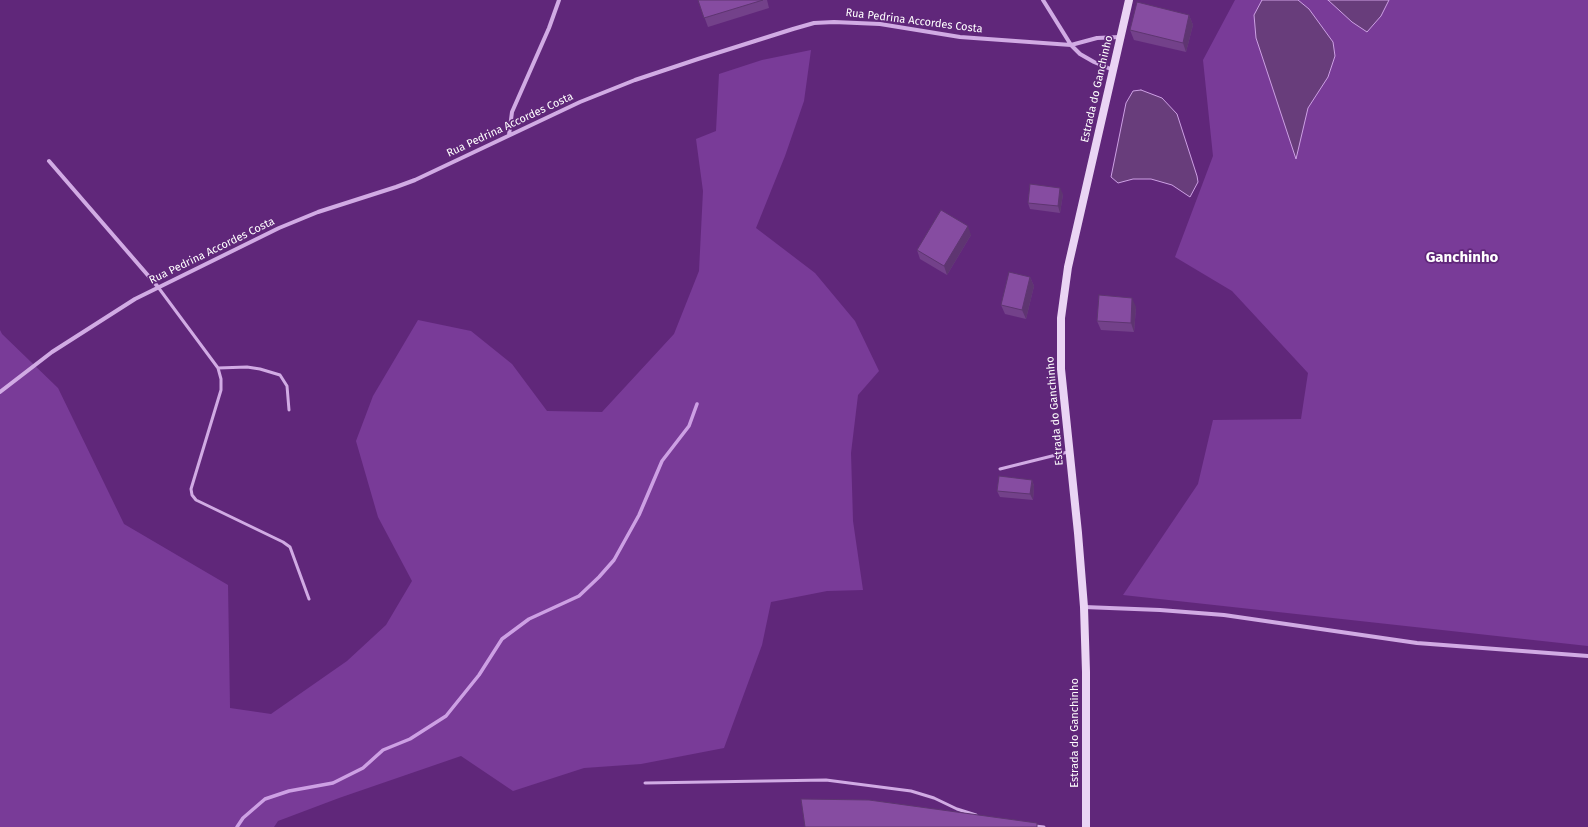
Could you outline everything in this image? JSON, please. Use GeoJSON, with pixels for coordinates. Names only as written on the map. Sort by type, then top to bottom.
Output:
{"type":"FeatureCollection","features":[{"type":"Feature","properties":{"kind":"street"},"geometry":{"type":"LineString","coordinates":[[509,135],[512,112],[549,28],[559,0]]}},
{"type":"Feature","properties":{"kind":"street"},"geometry":{"type":"LineString","coordinates":[[1043,0],[1071,45],[1080,54],[1112,70]]}},
{"type":"Feature","properties":{"kind":"street","name":"Estrada do Ganchinho"},"geometry":{"type":"LineString","coordinates":[[1086,827],[1086,672],[1084,607],[1061,369],[1061,318],[1068,267],[1129,0]]}},
{"type":"Feature","properties":{"kind":"street","name":"Rua Pedrina Accordes Costa"},"geometry":{"type":"LineString","coordinates":[[0,392],[26,371],[79,333],[158,287],[299,220],[408,182],[580,102],[635,80],[793,29],[814,23],[857,22],[960,37],[1071,45],[1097,38],[1120,36]]}},
{"type":"Feature","properties":{"kind":"street"},"geometry":{"type":"LineString","coordinates":[[49,161],[158,287]]}},
{"type":"Feature","properties":{"kind":"street"},"geometry":{"type":"LineString","coordinates":[[1084,607],[1160,610],[1224,615],[1417,643],[1588,656]]}},
{"type":"Feature","properties":{"kind":"lane"},"geometry":{"type":"LineString","coordinates":[[158,287],[218,368],[221,379],[221,390],[191,489],[192,495],[196,500],[283,542],[290,547],[309,598]]}},
{"type":"Feature","properties":{"kind":"lane"},"geometry":{"type":"LineString","coordinates":[[218,368],[247,367],[280,375],[287,386],[289,410]]}},
{"type":"Feature","properties":{"kind":"lane"},"geometry":{"type":"LineString","coordinates":[[1000,469],[1070,451]]}},
{"type":"Feature","properties":{"kind":"lane"},"geometry":{"type":"LineString","coordinates":[[645,782],[826,780],[911,792],[934,798],[957,809],[980,816]]}},
{"type":"Feature","properties":{"kind":"lane"},"geometry":{"type":"LineString","coordinates":[[1028,825],[1044,827]]}},
{"type":"Feature","properties":{"kind":"shaded area"},"geometry":{"type":"Polygon","coordinates":[[[1235,0],[1588,0],[1588,646],[1123,595],[1198,484],[1213,420],[1301,419],[1308,373],[1232,291],[1175,257],[1213,156],[1203,60],[1235,0]]]}},
{"type":"Feature","properties":{"kind":"shaded area"},"geometry":{"type":"Polygon","coordinates":[[[1262,0],[1298,0],[1309,9],[1333,42],[1335,56],[1328,77],[1308,108],[1296,159],[1256,38],[1254,15],[1262,0]]]}},
{"type":"Feature","properties":{"kind":"shaded area"},"geometry":{"type":"Polygon","coordinates":[[[1328,0],[1389,0],[1381,16],[1367,32],[1352,22],[1328,0]]]}},
{"type":"Feature","properties":{"kind":"shaded area"},"geometry":{"type":"Polygon","coordinates":[[[811,50],[804,101],[785,156],[756,228],[815,273],[855,321],[879,371],[858,395],[851,453],[853,521],[863,590],[827,591],[771,602],[762,645],[724,748],[641,764],[584,768],[513,791],[461,756],[339,798],[278,821],[274,827],[0,827],[0,330],[2,334],[58,388],[124,524],[228,585],[230,708],[271,714],[347,661],[386,625],[412,581],[378,517],[356,441],[373,396],[418,320],[471,331],[512,364],[547,411],[602,412],[674,334],[699,271],[703,191],[696,139],[716,131],[719,74],[762,60],[811,50]]]}},
{"type":"Feature","properties":{"kind":"shaded area"},"geometry":{"type":"Polygon","coordinates":[[[1141,90],[1162,98],[1177,114],[1198,182],[1190,197],[1172,185],[1151,179],[1133,179],[1118,183],[1111,177],[1126,103],[1133,91],[1141,90]]]}},
{"type":"Feature","properties":{"kind":"building"},"geometry":{"type":"Polygon","coordinates":[[[698,0],[763,0],[704,18],[698,0]]]}},
{"type":"Feature","properties":{"kind":"building"},"geometry":{"type":"Polygon","coordinates":[[[1137,2],[1189,15],[1183,43],[1130,30],[1137,2]]]}},
{"type":"Feature","properties":{"kind":"building"},"geometry":{"type":"Polygon","coordinates":[[[1030,184],[1060,188],[1058,206],[1028,203],[1030,184]]]}},
{"type":"Feature","properties":{"kind":"building"},"geometry":{"type":"Polygon","coordinates":[[[941,210],[968,226],[944,266],[917,250],[941,210]]]}},
{"type":"Feature","properties":{"kind":"building"},"geometry":{"type":"Polygon","coordinates":[[[1009,272],[1030,277],[1022,310],[1001,305],[1009,272]]]}},
{"type":"Feature","properties":{"kind":"building"},"geometry":{"type":"Polygon","coordinates":[[[1099,295],[1132,298],[1131,323],[1097,321],[1099,295]]]}},
{"type":"Feature","properties":{"kind":"building"},"geometry":{"type":"Polygon","coordinates":[[[999,476],[1032,480],[1030,494],[997,491],[999,476]]]}},
{"type":"Feature","properties":{"kind":"building"},"geometry":{"type":"Polygon","coordinates":[[[801,799],[869,800],[1037,823],[1037,827],[805,827],[801,799]]]}},
{"type":"Feature","properties":{"kind":"waterway"},"geometry":{"type":"LineString","coordinates":[[237,827],[243,818],[265,799],[289,791],[333,783],[363,768],[383,750],[410,739],[446,716],[479,675],[502,639],[529,619],[579,596],[614,560],[639,515],[662,461],[689,426],[697,404]]}},
{"type":"Feature","properties":{"kind":"district","name":"Ganchinho"},"geometry":{"type":"Point","coordinates":[1462,258]}}]}
